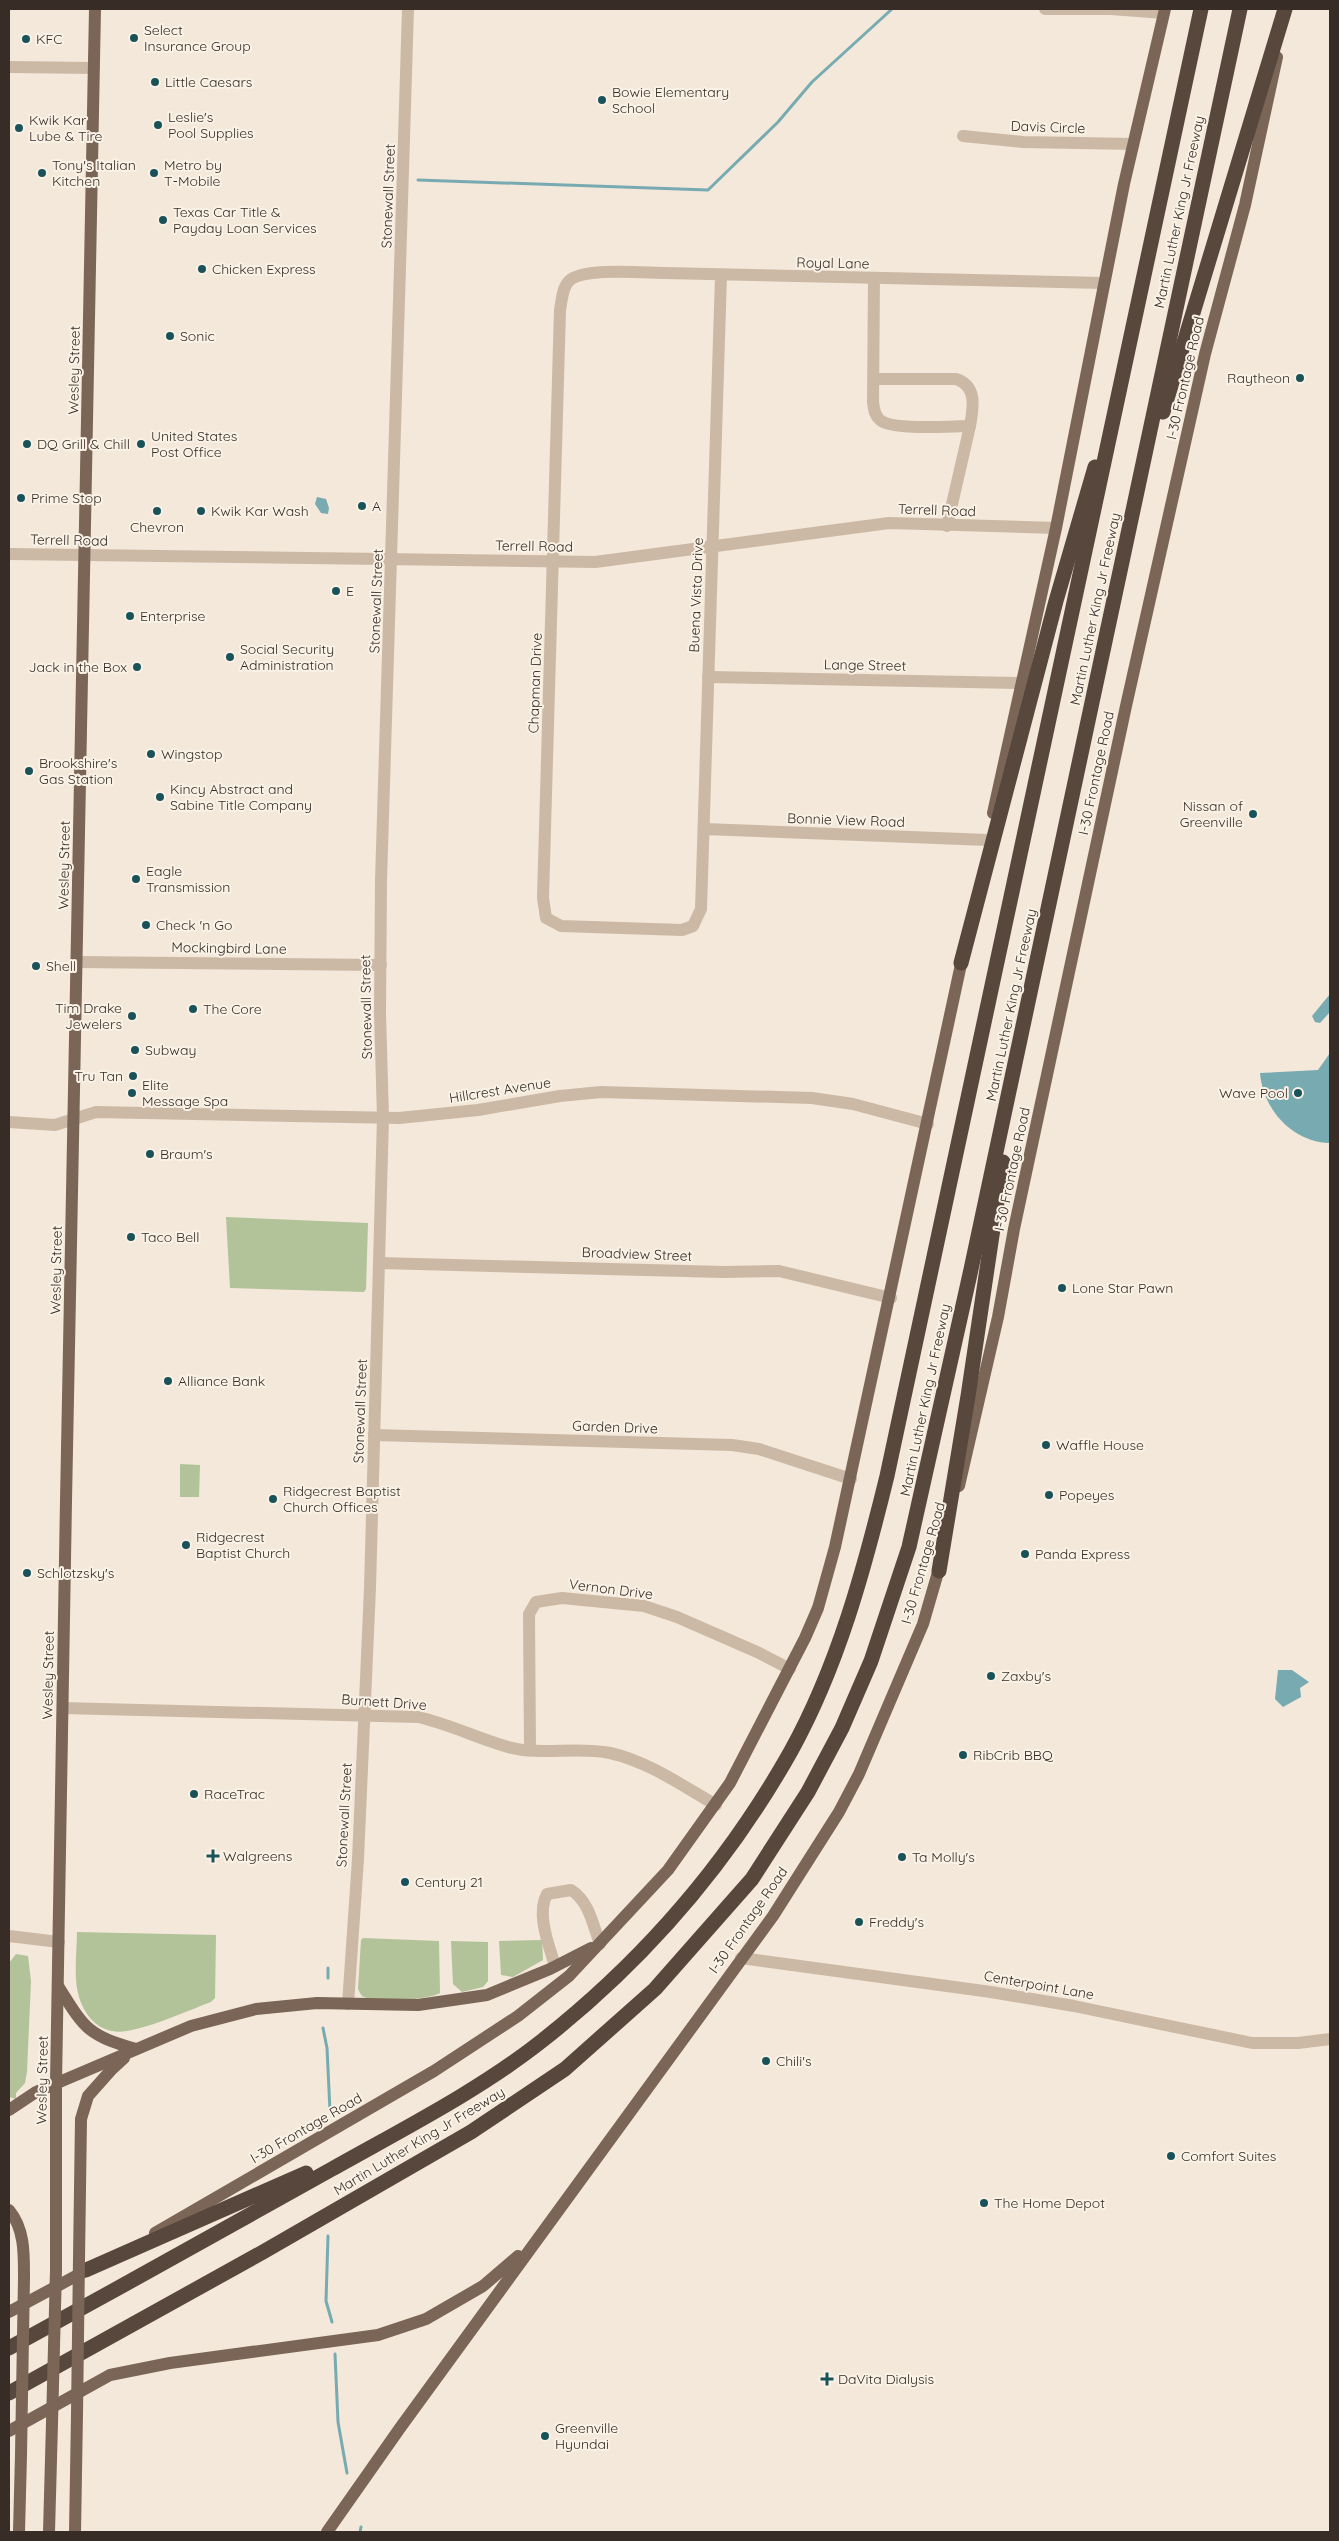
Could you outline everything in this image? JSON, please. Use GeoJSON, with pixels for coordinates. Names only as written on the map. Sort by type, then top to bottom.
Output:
{"type":"FeatureCollection","features":[{"type":"Feature","properties":{"kind":"highway","name":"Martin Luther King Jr Freeway"},"geometry":{"type":"LineString","coordinates":[[9,2348],[390,2137],[503,2069],[581,2009],[660,1932],[710,1872],[752,1813],[791,1750],[816,1698],[855,1595],[888,1476],[1131,341],[1173,133],[1201,9]]}},
{"type":"Feature","properties":{"kind":"highway","name":"Martin Luther King Jr Freeway"},"geometry":{"type":"LineString","coordinates":[[9,2392],[263,2252],[471,2132],[565,2069],[654,1989],[752,1879],[804,1798],[842,1728],[875,1652],[909,1547],[1025,1016],[1240,9]]}},
{"type":"Feature","properties":{"kind":"highway"},"geometry":{"type":"LineString","coordinates":[[1133,512],[1286,9]]}},
{"type":"Feature","properties":{"kind":"highway"},"geometry":{"type":"LineString","coordinates":[[962,963],[1056,601],[1131,341]]}},
{"type":"Feature","properties":{"kind":"highway"},"geometry":{"type":"LineString","coordinates":[[939,1571],[968,1396],[1025,1016]]}},
{"type":"Feature","properties":{"kind":"highway"},"geometry":{"type":"LineString","coordinates":[[82,2265],[390,2137]]}},
{"type":"Feature","properties":{"kind":"main road","name":"Wesley Street"},"geometry":{"type":"LineString","coordinates":[[49,2532],[56,2270],[56,2083],[95,9]]}},
{"type":"Feature","properties":{"kind":"main road","name":"I-30 Frontage Road"},"geometry":{"type":"LineString","coordinates":[[327,2532],[772,1916],[834,1819],[859,1774],[923,1624],[939,1571],[998,1317],[1014,1229],[1126,706],[1205,354],[1245,205],[1286,9]]}},
{"type":"Feature","properties":{"kind":"main road","name":"I-30 Frontage Road"},"geometry":{"type":"LineString","coordinates":[[9,2312],[82,2265],[194,2212],[434,2071],[518,2016],[569,1976],[668,1870],[716,1805],[730,1783],[790,1669],[818,1608],[851,1479],[1021,683],[1056,528],[1133,144],[1164,11]]}},
{"type":"Feature","properties":{"kind":"main road","name":"I-30 Frontage Road"},"geometry":{"type":"LineString","coordinates":[[9,2110],[56,2083],[192,2026],[256,2009],[317,2003],[418,2005],[487,1995],[556,1966],[600,1944]]}},
{"type":"Feature","properties":{"kind":"main road"},"geometry":{"type":"LineString","coordinates":[[58,1986],[79,2020],[93,2033],[109,2041],[136,2049]]}},
{"type":"Feature","properties":{"kind":"main road"},"geometry":{"type":"LineString","coordinates":[[75,2532],[82,2265],[81,2119],[88,2096],[112,2069],[136,2049]]}},
{"type":"Feature","properties":{"kind":"main road"},"geometry":{"type":"LineString","coordinates":[[9,2210],[15,2217],[23,2244],[19,2532]]}},
{"type":"Feature","properties":{"kind":"main road","name":"I-30 Frontage Road"},"geometry":{"type":"LineString","coordinates":[[9,2431],[110,2375],[120,2372],[378,2335],[426,2318],[483,2286],[537,2239]]}},
{"type":"Feature","properties":{"kind":"street","name":"Stonewall Street"},"geometry":{"type":"LineString","coordinates":[[348,2004],[364,1714],[374,1435],[383,1117],[381,965],[383,813],[408,9]]}},
{"type":"Feature","properties":{"kind":"street"},"geometry":{"type":"LineString","coordinates":[[1045,9],[1164,11]]}},
{"type":"Feature","properties":{"kind":"street"},"geometry":{"type":"LineString","coordinates":[[9,67],[94,68]]}},
{"type":"Feature","properties":{"kind":"street","name":"Davis Circle"},"geometry":{"type":"LineString","coordinates":[[963,136],[1023,142],[1133,144]]}},
{"type":"Feature","properties":{"kind":"street","name":"Royal Lane"},"geometry":{"type":"LineString","coordinates":[[565,286],[570,280],[580,275],[601,273],[1104,283]]}},
{"type":"Feature","properties":{"kind":"street","name":"Buena Vista Drive"},"geometry":{"type":"LineString","coordinates":[[699,915],[704,829],[721,276]]}},
{"type":"Feature","properties":{"kind":"street"},"geometry":{"type":"LineString","coordinates":[[874,279],[875,413],[884,423],[901,427],[970,426]]}},
{"type":"Feature","properties":{"kind":"street","name":"Chapman Drive"},"geometry":{"type":"LineString","coordinates":[[565,286],[560,310],[554,561],[542,898],[546,918],[561,926],[575,928],[682,930],[693,926],[699,915]]}},
{"type":"Feature","properties":{"kind":"street"},"geometry":{"type":"LineString","coordinates":[[874,378],[962,381],[971,391],[973,397],[970,426],[947,526]]}},
{"type":"Feature","properties":{"kind":"street","name":"Terrell Road"},"geometry":{"type":"LineString","coordinates":[[9,554],[595,562],[889,523],[1056,528]]}},
{"type":"Feature","properties":{"kind":"street","name":"Lange Street"},"geometry":{"type":"LineString","coordinates":[[708,677],[1021,683]]}},
{"type":"Feature","properties":{"kind":"street","name":"Bonnie View Road"},"geometry":{"type":"LineString","coordinates":[[704,829],[988,840]]}},
{"type":"Feature","properties":{"kind":"street","name":"Mockingbird Lane"},"geometry":{"type":"LineString","coordinates":[[77,962],[381,965]]}},
{"type":"Feature","properties":{"kind":"street","name":"Hillcrest Avenue"},"geometry":{"type":"LineString","coordinates":[[9,1122],[55,1125],[96,1112],[383,1117],[443,1114],[601,1092],[812,1098],[853,1104],[928,1124]]}},
{"type":"Feature","properties":{"kind":"street","name":"Broadview Street"},"geometry":{"type":"LineString","coordinates":[[379,1263],[723,1272],[779,1271],[891,1298]]}},
{"type":"Feature","properties":{"kind":"street","name":"Garden Drive"},"geometry":{"type":"LineString","coordinates":[[374,1435],[732,1445],[759,1449],[851,1479]]}},
{"type":"Feature","properties":{"kind":"street","name":"Vernon Drive"},"geometry":{"type":"LineString","coordinates":[[530,1750],[529,1614],[536,1602],[562,1598],[644,1606],[677,1617],[757,1652],[790,1669]]}},
{"type":"Feature","properties":{"kind":"street","name":"Burnett Drive"},"geometry":{"type":"LineString","coordinates":[[63,1708],[364,1714],[418,1717],[436,1721],[509,1747],[530,1750],[609,1753],[626,1758],[673,1780],[716,1805]]}},
{"type":"Feature","properties":{"kind":"street"},"geometry":{"type":"LineString","coordinates":[[556,1966],[544,1921],[542,1903],[547,1894],[571,1890],[578,1894],[584,1902],[600,1944]]}},
{"type":"Feature","properties":{"kind":"street"},"geometry":{"type":"LineString","coordinates":[[9,1936],[59,1942]]}},
{"type":"Feature","properties":{"kind":"street","name":"Centerpoint Lane"},"geometry":{"type":"LineString","coordinates":[[741,1958],[991,1992],[1083,2008],[1252,2043],[1298,2043],[1330,2038]]}},
{"type":"Feature","properties":{"kind":"green space"},"geometry":{"type":"Polygon","coordinates":[[[226,1217],[368,1223],[366,1289],[364,1292],[230,1288],[226,1217]]]}},
{"type":"Feature","properties":{"kind":"green space"},"geometry":{"type":"Polygon","coordinates":[[[180,1464],[200,1465],[199,1497],[180,1497],[180,1464]]]}},
{"type":"Feature","properties":{"kind":"green space"},"geometry":{"type":"Polygon","coordinates":[[[77,1932],[216,1935],[215,1998],[211,2002],[176,2016],[133,2030],[121,2032],[100,2027],[84,2009],[77,1989],[77,1932]]]}},
{"type":"Feature","properties":{"kind":"green space"},"geometry":{"type":"Polygon","coordinates":[[[363,1938],[439,1941],[440,1993],[425,1998],[401,2000],[377,2000],[362,1996],[358,1989],[361,1940],[363,1938]]]}},
{"type":"Feature","properties":{"kind":"green space"},"geometry":{"type":"Polygon","coordinates":[[[542,1940],[543,1960],[513,1977],[501,1975],[499,1941],[542,1940]]]}},
{"type":"Feature","properties":{"kind":"green space"},"geometry":{"type":"Polygon","coordinates":[[[451,1941],[488,1942],[488,1981],[483,1987],[462,1992],[453,1984],[451,1941]]]}},
{"type":"Feature","properties":{"kind":"green space"},"geometry":{"type":"Polygon","coordinates":[[[16,1954],[28,1956],[31,1981],[27,2072],[25,2083],[16,2093],[16,2099],[9,2097],[9,1963],[16,1954]]]}},
{"type":"Feature","properties":{"kind":"water"},"geometry":{"type":"Polygon","coordinates":[[[317,497],[326,499],[329,508],[328,514],[321,513],[315,504],[317,497]]]}},
{"type":"Feature","properties":{"kind":"water"},"geometry":{"type":"Polygon","coordinates":[[[1330,994],[1330,1012],[1320,1023],[1315,1022],[1312,1016],[1330,994]]]}},
{"type":"Feature","properties":{"kind":"water","name":"Wave Pool"},"geometry":{"type":"Polygon","coordinates":[[[1330,1053],[1330,1143],[1303,1137],[1282,1121],[1273,1111],[1267,1099],[1260,1073],[1318,1070],[1330,1053]]]}},
{"type":"Feature","properties":{"kind":"water"},"geometry":{"type":"Polygon","coordinates":[[[1278,1670],[1292,1670],[1309,1682],[1300,1688],[1301,1697],[1283,1707],[1275,1699],[1278,1670]]]}},
{"type":"Feature","properties":{"kind":"waterway"},"geometry":{"type":"LineString","coordinates":[[418,180],[708,190],[778,122],[812,82],[892,9]]}},
{"type":"Feature","properties":{"kind":"waterway"},"geometry":{"type":"LineString","coordinates":[[328,1968],[328,1978]]}},
{"type":"Feature","properties":{"kind":"waterway"},"geometry":{"type":"LineString","coordinates":[[323,2028],[327,2048],[330,2111]]}},
{"type":"Feature","properties":{"kind":"waterway"},"geometry":{"type":"LineString","coordinates":[[328,2236],[326,2301],[332,2322]]}},
{"type":"Feature","properties":{"kind":"waterway"},"geometry":{"type":"LineString","coordinates":[[335,2354],[338,2422],[347,2473]]}},
{"type":"Feature","properties":{"kind":"waterway"},"geometry":{"type":"LineString","coordinates":[[360,2532],[361,2527]]}},
{"type":"Feature","properties":{"kind":"place","name":"Select Insurance Group"},"geometry":{"type":"Point","coordinates":[134,38]}},
{"type":"Feature","properties":{"kind":"place","name":"KFC"},"geometry":{"type":"Point","coordinates":[26,39]}},
{"type":"Feature","properties":{"kind":"place","name":"Little Caesars"},"geometry":{"type":"Point","coordinates":[155,82]}},
{"type":"Feature","properties":{"kind":"place","name":"Bowie Elementary School"},"geometry":{"type":"Point","coordinates":[602,100]}},
{"type":"Feature","properties":{"kind":"place","name":"Leslie's Pool Supplies"},"geometry":{"type":"Point","coordinates":[158,125]}},
{"type":"Feature","properties":{"kind":"place","name":"Kwik Kar Lube & Tire"},"geometry":{"type":"Point","coordinates":[19,128]}},
{"type":"Feature","properties":{"kind":"place","name":"Tony's Italian Kitchen"},"geometry":{"type":"Point","coordinates":[42,173]}},
{"type":"Feature","properties":{"kind":"place","name":"Metro by T-Mobile"},"geometry":{"type":"Point","coordinates":[154,173]}},
{"type":"Feature","properties":{"kind":"place","name":"Texas Car Title & Payday Loan Services"},"geometry":{"type":"Point","coordinates":[163,220]}},
{"type":"Feature","properties":{"kind":"place","name":"Chicken Express"},"geometry":{"type":"Point","coordinates":[202,269]}},
{"type":"Feature","properties":{"kind":"place","name":"Sonic"},"geometry":{"type":"Point","coordinates":[170,336]}},
{"type":"Feature","properties":{"kind":"place","name":"Raytheon"},"geometry":{"type":"Point","coordinates":[1300,378]}},
{"type":"Feature","properties":{"kind":"place","name":"DQ Grill & Chill"},"geometry":{"type":"Point","coordinates":[27,444]}},
{"type":"Feature","properties":{"kind":"place","name":"United States Post Office"},"geometry":{"type":"Point","coordinates":[141,444]}},
{"type":"Feature","properties":{"kind":"place","name":"Prime Stop"},"geometry":{"type":"Point","coordinates":[21,498]}},
{"type":"Feature","properties":{"kind":"place","name":"A"},"geometry":{"type":"Point","coordinates":[362,506]}},
{"type":"Feature","properties":{"kind":"place","name":"Chevron"},"geometry":{"type":"Point","coordinates":[157,511]}},
{"type":"Feature","properties":{"kind":"place","name":"Kwik Kar Wash"},"geometry":{"type":"Point","coordinates":[201,511]}},
{"type":"Feature","properties":{"kind":"place","name":"E"},"geometry":{"type":"Point","coordinates":[336,591]}},
{"type":"Feature","properties":{"kind":"place","name":"Enterprise"},"geometry":{"type":"Point","coordinates":[130,616]}},
{"type":"Feature","properties":{"kind":"place","name":"Social Security Administration"},"geometry":{"type":"Point","coordinates":[230,657]}},
{"type":"Feature","properties":{"kind":"place","name":"Jack in the Box"},"geometry":{"type":"Point","coordinates":[137,667]}},
{"type":"Feature","properties":{"kind":"place","name":"Wingstop"},"geometry":{"type":"Point","coordinates":[151,754]}},
{"type":"Feature","properties":{"kind":"place","name":"Brookshire's Gas Station"},"geometry":{"type":"Point","coordinates":[29,771]}},
{"type":"Feature","properties":{"kind":"place","name":"Kincy Abstract and Sabine Title Company"},"geometry":{"type":"Point","coordinates":[160,797]}},
{"type":"Feature","properties":{"kind":"place","name":"Nissan of Greenville"},"geometry":{"type":"Point","coordinates":[1253,814]}},
{"type":"Feature","properties":{"kind":"place","name":"Eagle Transmission"},"geometry":{"type":"Point","coordinates":[136,879]}},
{"type":"Feature","properties":{"kind":"place","name":"Check 'n Go"},"geometry":{"type":"Point","coordinates":[146,925]}},
{"type":"Feature","properties":{"kind":"place","name":"Shell"},"geometry":{"type":"Point","coordinates":[36,966]}},
{"type":"Feature","properties":{"kind":"place","name":"The Core"},"geometry":{"type":"Point","coordinates":[193,1009]}},
{"type":"Feature","properties":{"kind":"place","name":"Tim Drake Jewelers"},"geometry":{"type":"Point","coordinates":[132,1016]}},
{"type":"Feature","properties":{"kind":"place","name":"Subway"},"geometry":{"type":"Point","coordinates":[135,1050]}},
{"type":"Feature","properties":{"kind":"place","name":"Tru Tan"},"geometry":{"type":"Point","coordinates":[133,1076]}},
{"type":"Feature","properties":{"kind":"place","name":"Elite Message Spa"},"geometry":{"type":"Point","coordinates":[132,1093]}},
{"type":"Feature","properties":{"kind":"place","name":"Wave Pool"},"geometry":{"type":"Point","coordinates":[1298,1093]}},
{"type":"Feature","properties":{"kind":"place","name":"Braum's"},"geometry":{"type":"Point","coordinates":[150,1154]}},
{"type":"Feature","properties":{"kind":"place","name":"Taco Bell"},"geometry":{"type":"Point","coordinates":[131,1237]}},
{"type":"Feature","properties":{"kind":"place","name":"Lone Star Pawn"},"geometry":{"type":"Point","coordinates":[1062,1288]}},
{"type":"Feature","properties":{"kind":"place","name":"Alliance Bank"},"geometry":{"type":"Point","coordinates":[168,1381]}},
{"type":"Feature","properties":{"kind":"place","name":"Waffle House"},"geometry":{"type":"Point","coordinates":[1046,1445]}},
{"type":"Feature","properties":{"kind":"place","name":"Popeyes"},"geometry":{"type":"Point","coordinates":[1049,1495]}},
{"type":"Feature","properties":{"kind":"place","name":"Ridgecrest Baptist Church Offices"},"geometry":{"type":"Point","coordinates":[273,1499]}},
{"type":"Feature","properties":{"kind":"place","name":"Ridgecrest Baptist Church"},"geometry":{"type":"Point","coordinates":[186,1545]}},
{"type":"Feature","properties":{"kind":"place","name":"Panda Express"},"geometry":{"type":"Point","coordinates":[1025,1554]}},
{"type":"Feature","properties":{"kind":"place","name":"Schlotzsky's"},"geometry":{"type":"Point","coordinates":[27,1573]}},
{"type":"Feature","properties":{"kind":"place","name":"Zaxby's"},"geometry":{"type":"Point","coordinates":[991,1676]}},
{"type":"Feature","properties":{"kind":"place","name":"RibCrib BBQ"},"geometry":{"type":"Point","coordinates":[963,1755]}},
{"type":"Feature","properties":{"kind":"place","name":"RaceTrac"},"geometry":{"type":"Point","coordinates":[194,1794]}},
{"type":"Feature","properties":{"kind":"place","name":"Walgreens"},"geometry":{"type":"Point","coordinates":[213,1856]}},
{"type":"Feature","properties":{"kind":"place","name":"Ta Molly's"},"geometry":{"type":"Point","coordinates":[902,1857]}},
{"type":"Feature","properties":{"kind":"place","name":"Century 21"},"geometry":{"type":"Point","coordinates":[405,1882]}},
{"type":"Feature","properties":{"kind":"place","name":"Freddy's"},"geometry":{"type":"Point","coordinates":[859,1922]}},
{"type":"Feature","properties":{"kind":"place","name":"Chili's"},"geometry":{"type":"Point","coordinates":[766,2061]}},
{"type":"Feature","properties":{"kind":"place","name":"Comfort Suites"},"geometry":{"type":"Point","coordinates":[1171,2156]}},
{"type":"Feature","properties":{"kind":"place","name":"The Home Depot"},"geometry":{"type":"Point","coordinates":[984,2203]}},
{"type":"Feature","properties":{"kind":"place","name":"DaVita Dialysis"},"geometry":{"type":"Point","coordinates":[827,2379]}},
{"type":"Feature","properties":{"kind":"place","name":"Greenville Hyundai"},"geometry":{"type":"Point","coordinates":[545,2436]}}]}
